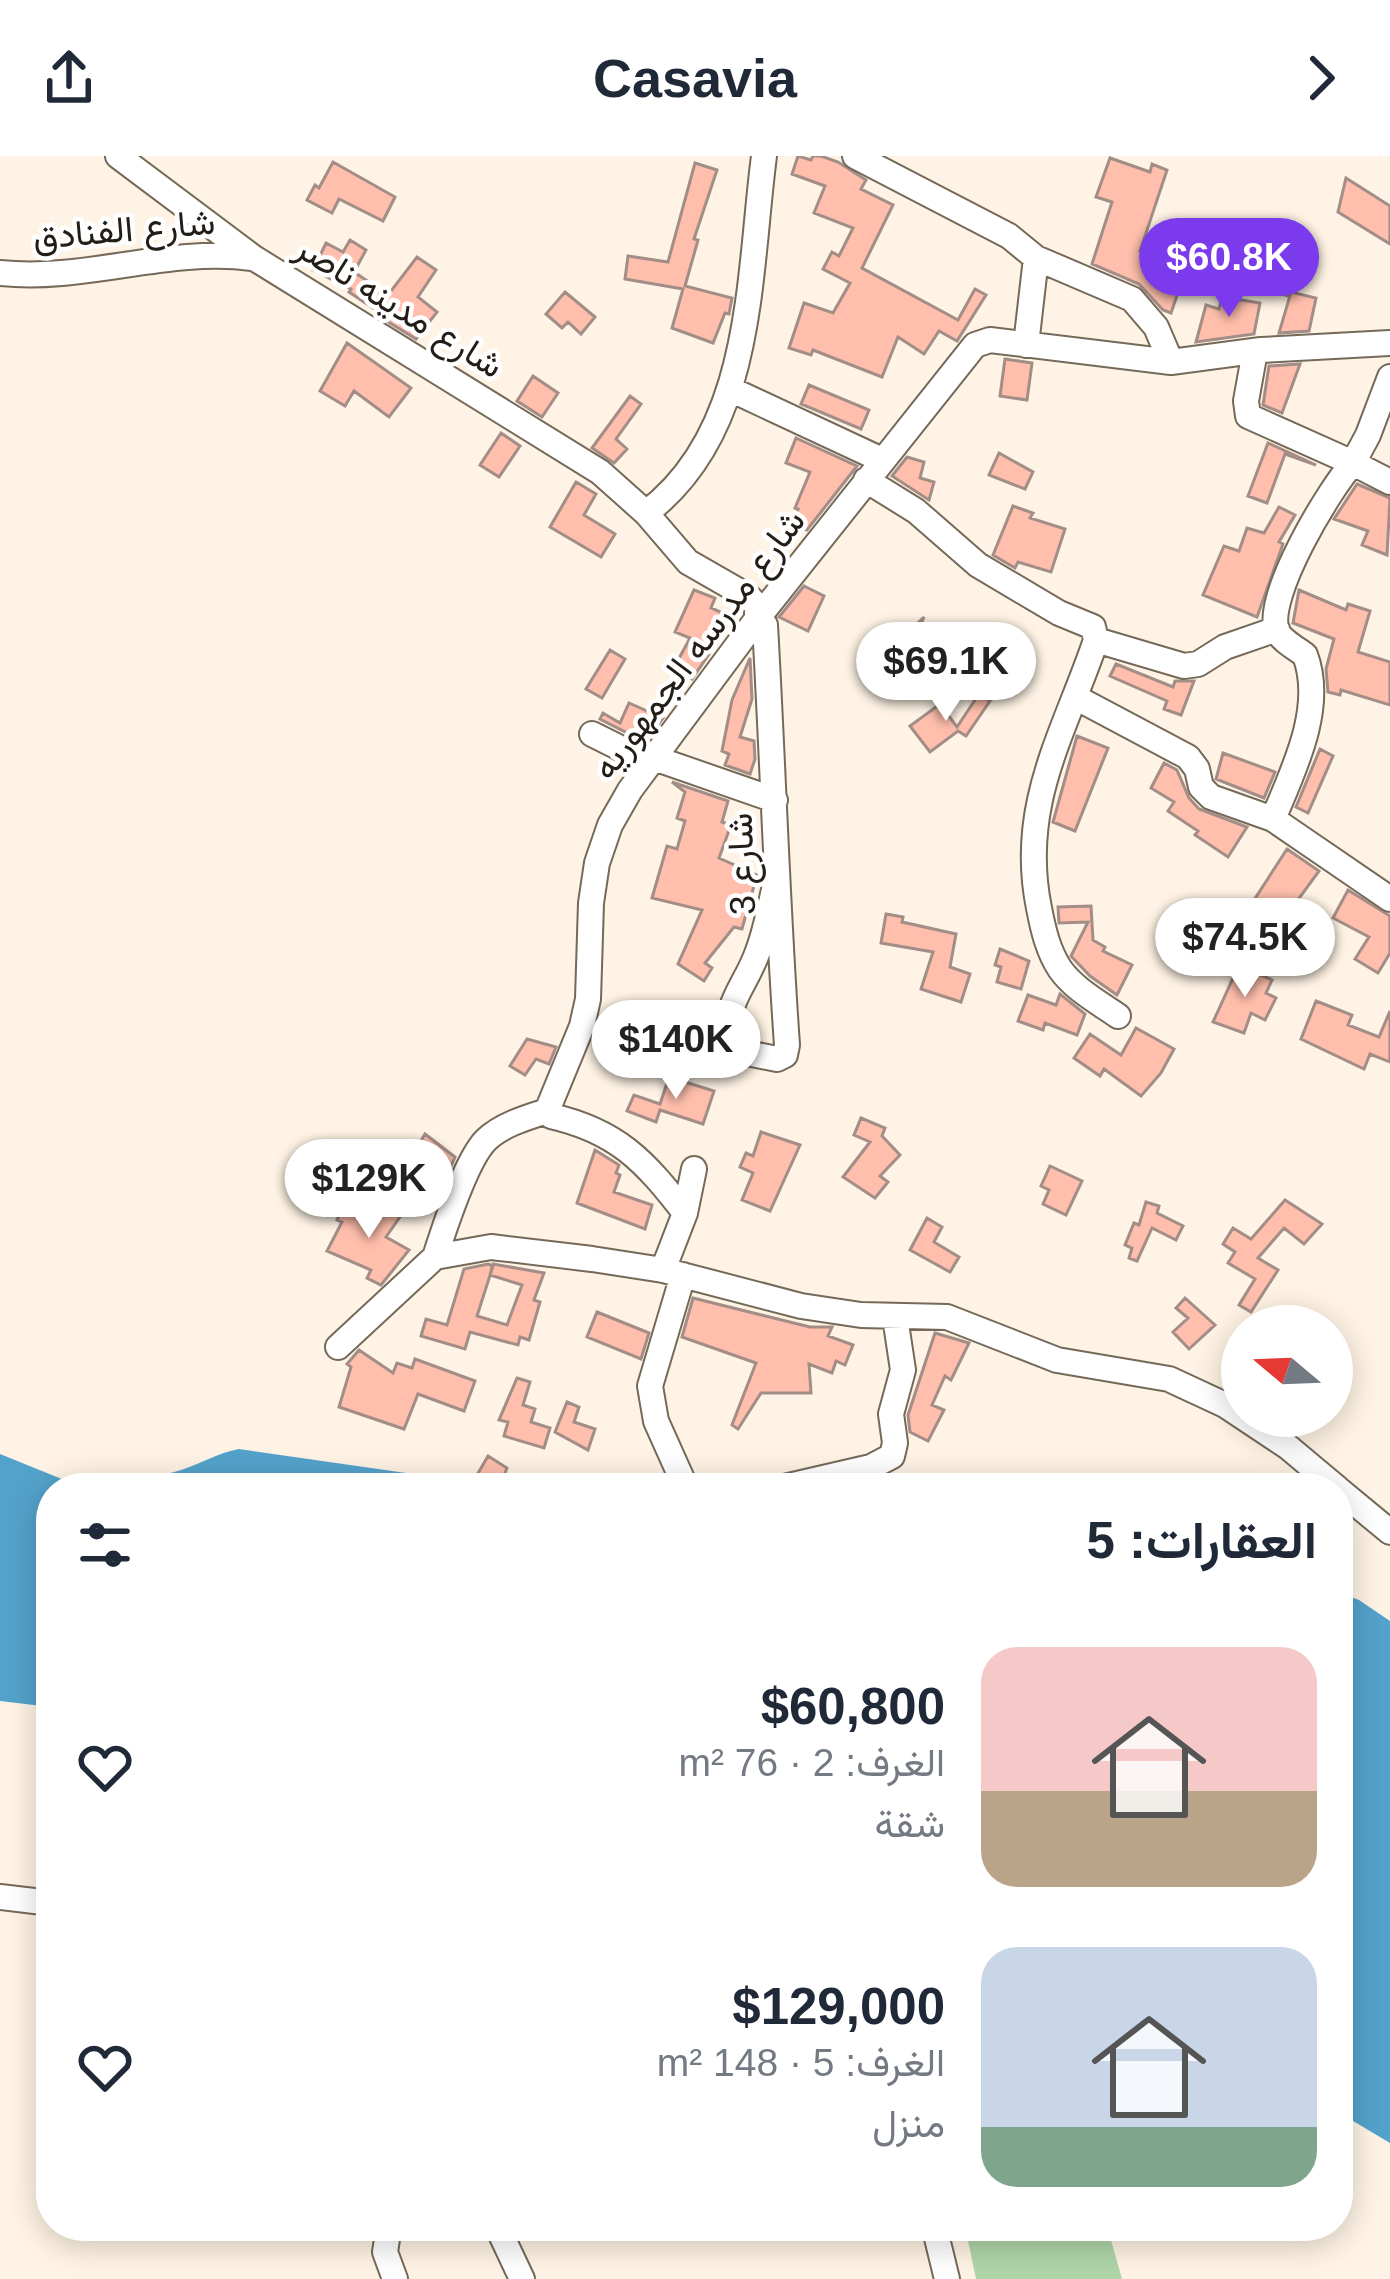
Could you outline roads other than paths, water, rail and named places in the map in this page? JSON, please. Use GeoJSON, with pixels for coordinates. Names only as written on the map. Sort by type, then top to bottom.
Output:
{"type":"FeatureCollection","features":[{"type":"Feature","properties":{"kind":"street","name":"شارع مدينه ناصر"},"geometry":{"type":"LineString","coordinates":[[118,156],[254,258],[600,472],[646,513],[688,562],[749,597],[757,606],[757,619]]}},
{"type":"Feature","properties":{"kind":"street"},"geometry":{"type":"LineString","coordinates":[[646,513],[685,478],[703,454],[730,389],[739,354],[764,156]]}},
{"type":"Feature","properties":{"kind":"street"},"geometry":{"type":"LineString","coordinates":[[855,156],[1009,236],[1036,258],[1132,299],[1156,327],[1171,362]]}},
{"type":"Feature","properties":{"kind":"street","name":"شارع الفنادق"},"geometry":{"type":"LineString","coordinates":[[0,273],[68,274],[212,253],[254,258]]}},
{"type":"Feature","properties":{"kind":"street"},"geometry":{"type":"LineString","coordinates":[[1036,258],[1026,345],[1171,362],[1255,351],[1390,343]]}},
{"type":"Feature","properties":{"kind":"street","name":"شارع مدرسه الجمهوريه"},"geometry":{"type":"LineString","coordinates":[[548,1111],[588,998],[591,902],[610,825],[757,619],[970,348],[990,340],[1026,345]]}},
{"type":"Feature","properties":{"kind":"street"},"geometry":{"type":"LineString","coordinates":[[1255,351],[1248,416],[1390,482]]}},
{"type":"Feature","properties":{"kind":"street"},"geometry":{"type":"LineString","coordinates":[[1277,629],[1288,576],[1311,520],[1353,463],[1390,377]]}},
{"type":"Feature","properties":{"kind":"street"},"geometry":{"type":"LineString","coordinates":[[730,389],[874,470],[978,565],[1059,614],[1087,622],[1096,640],[1036,805],[1033,879],[1046,940],[1060,969],[1074,985],[1118,1016]]}},
{"type":"Feature","properties":{"kind":"street","name":"شارع 3"},"geometry":{"type":"LineString","coordinates":[[757,619],[765,625],[776,800],[775,885],[786,1050],[777,1059],[732,1050],[728,1034],[732,1002],[756,957],[775,885]]}},
{"type":"Feature","properties":{"kind":"street"},"geometry":{"type":"LineString","coordinates":[[1096,640],[1184,666],[1277,629]]}},
{"type":"Feature","properties":{"kind":"street"},"geometry":{"type":"LineString","coordinates":[[1273,819],[1297,762],[1312,699],[1305,656],[1277,629]]}},
{"type":"Feature","properties":{"kind":"street"},"geometry":{"type":"LineString","coordinates":[[1076,697],[1188,757],[1211,797],[1273,819],[1390,899]]}},
{"type":"Feature","properties":{"kind":"street"},"geometry":{"type":"LineString","coordinates":[[592,734],[652,760],[776,800]]}},
{"type":"Feature","properties":{"kind":"street"},"geometry":{"type":"LineString","coordinates":[[338,1346],[435,1257],[466,1177],[487,1138],[523,1118],[548,1111],[624,1145],[650,1167],[685,1213]]}},
{"type":"Feature","properties":{"kind":"street"},"geometry":{"type":"LineString","coordinates":[[679,1473],[656,1420],[650,1386],[694,1169]]}},
{"type":"Feature","properties":{"kind":"street"},"geometry":{"type":"LineString","coordinates":[[435,1257],[491,1247],[673,1273],[801,1306],[895,1317],[947,1317],[1057,1360],[1169,1379],[1225,1405],[1320,1473]]}},
{"type":"Feature","properties":{"kind":"street"},"geometry":{"type":"LineString","coordinates":[[846,1473],[892,1456],[896,1443],[891,1414],[903,1370],[895,1317]]}},
{"type":"Feature","properties":{"kind":"street"},"geometry":{"type":"LineString","coordinates":[[1353,1501],[1390,1532]]}},
{"type":"Feature","properties":{"kind":"street"},"geometry":{"type":"LineString","coordinates":[[0,1897],[36,1901]]}},
{"type":"Feature","properties":{"kind":"street"},"geometry":{"type":"LineString","coordinates":[[387,2241],[385,2252],[395,2279]]}},
{"type":"Feature","properties":{"kind":"street"},"geometry":{"type":"LineString","coordinates":[[504,2241],[522,2279]]}},
{"type":"Feature","properties":{"kind":"street"},"geometry":{"type":"LineString","coordinates":[[938,2241],[947,2279]]}},
{"type":"Feature","properties":{"kind":"water"},"geometry":{"type":"Polygon","coordinates":[[[239,1449],[406,1473],[170,1473],[239,1449]]]}},
{"type":"Feature","properties":{"kind":"water"},"geometry":{"type":"Polygon","coordinates":[[[0,1454],[47,1473],[36,1473],[36,1705],[0,1701],[0,1454]]]}},
{"type":"Feature","properties":{"kind":"water"},"geometry":{"type":"Polygon","coordinates":[[[1353,1598],[1390,1621],[1390,2143],[1353,2121],[1353,1598]]]}}]}
